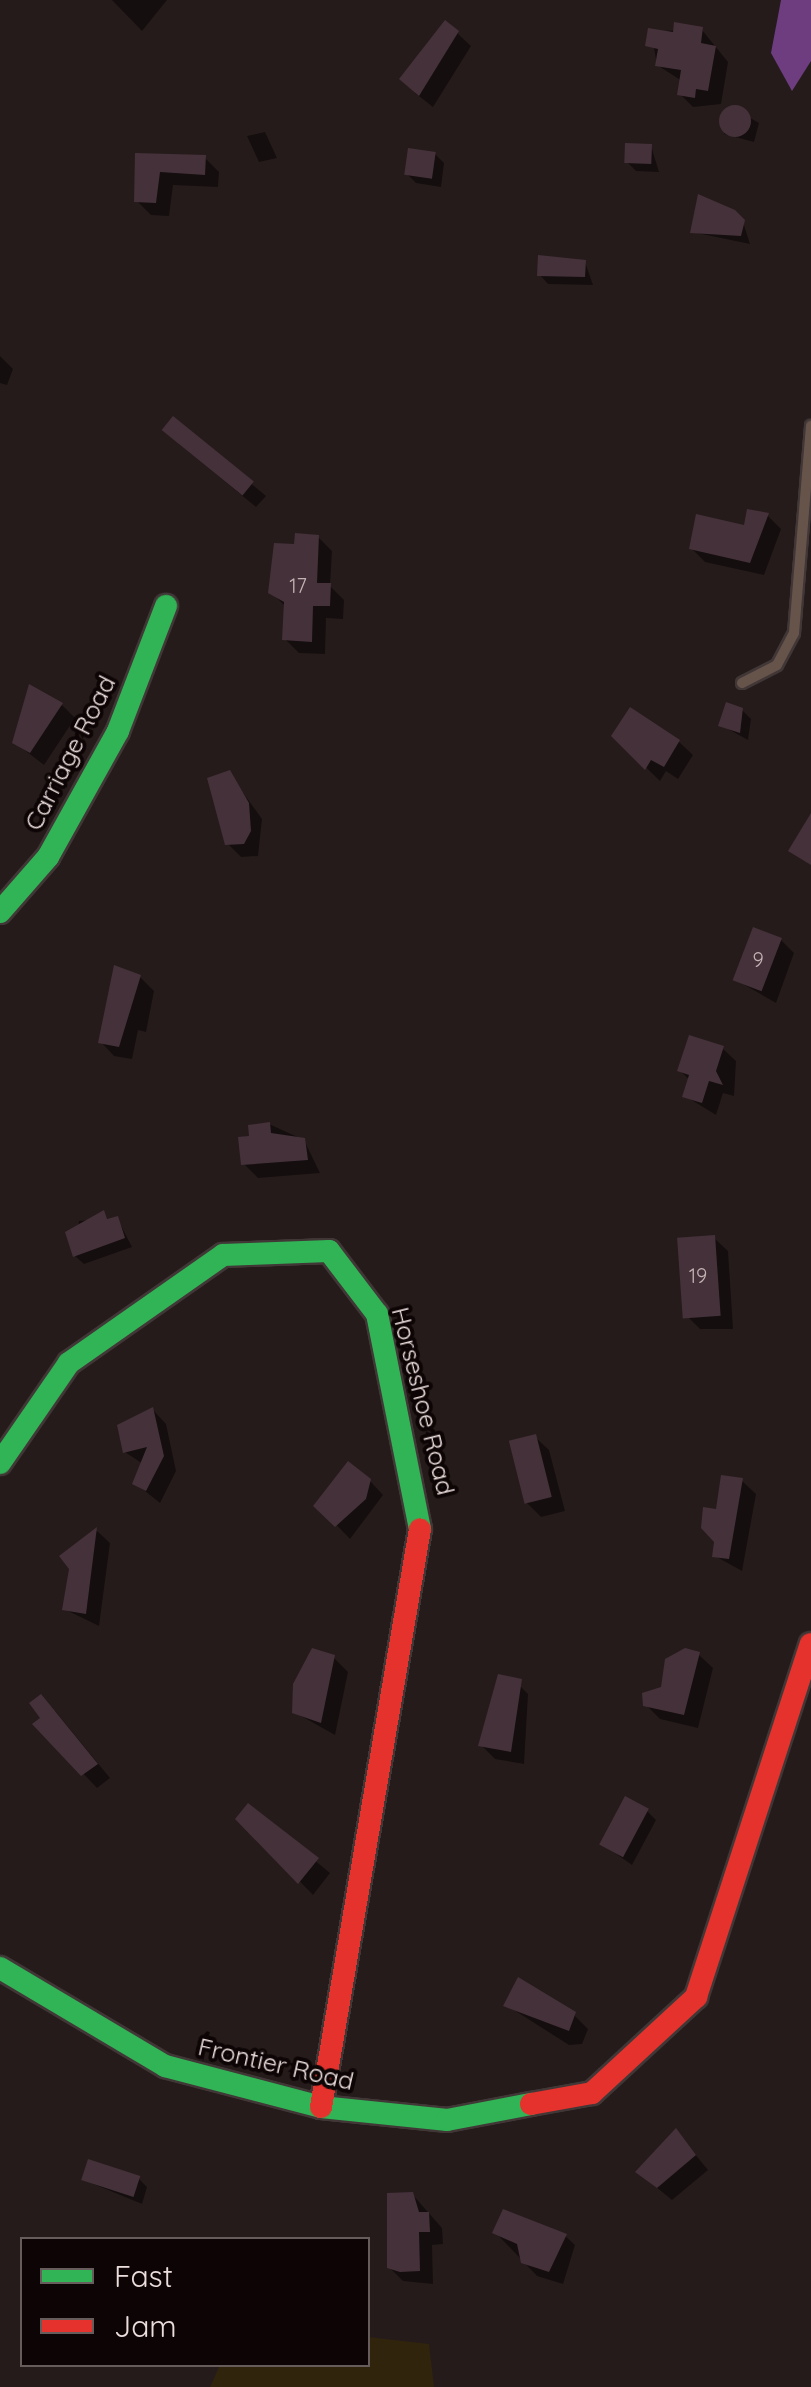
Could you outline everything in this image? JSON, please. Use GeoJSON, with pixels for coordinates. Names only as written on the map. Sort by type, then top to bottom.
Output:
{"type":"FeatureCollection","features":[{"type":"Feature","properties":{"kind":"street","name":"Carriage Road"},"geometry":{"type":"LineString","coordinates":[[0,912],[48,858],[109,747],[166,606]]}},
{"type":"Feature","properties":{"kind":"street","name":"Horseshoe Road"},"geometry":{"type":"LineString","coordinates":[[0,1463],[69,1363],[223,1256],[329,1251],[377,1314],[423,1513],[321,2106]]}},
{"type":"Feature","properties":{"kind":"street","name":"Frontier Road"},"geometry":{"type":"LineString","coordinates":[[0,1968],[165,2066],[321,2106],[447,2120],[592,2093],[696,1997],[811,1644]]}},
{"type":"Feature","properties":{"kind":"lane"},"geometry":{"type":"LineString","coordinates":[[742,683],[777,666],[794,633],[811,426]]}},
{"type":"Feature","properties":{"kind":"shaded area"},"geometry":{"type":"Polygon","coordinates":[[[781,0],[811,0],[811,61],[792,91],[771,53],[781,0]]]}},
{"type":"Feature","properties":{"kind":"shaded area"},"geometry":{"type":"Polygon","coordinates":[[[370,2337],[429,2344],[434,2387],[210,2387],[219,2367],[370,2367],[370,2337]]]}},
{"type":"Feature","properties":{"kind":"building"},"geometry":{"type":"Polygon","coordinates":[[[445,20],[459,31],[419,96],[399,79],[445,20]]]}},
{"type":"Feature","properties":{"kind":"building"},"geometry":{"type":"Polygon","coordinates":[[[674,22],[703,27],[701,43],[716,46],[708,91],[696,89],[695,98],[677,95],[681,70],[655,66],[658,49],[645,46],[648,28],[673,32],[674,22]]]}},
{"type":"Feature","properties":{"kind":"building"},"geometry":{"type":"Polygon","coordinates":[[[735,105],[746,110],[751,121],[746,132],[735,137],[724,132],[719,121],[724,110],[735,105]]]}},
{"type":"Feature","properties":{"kind":"building"},"geometry":{"type":"Polygon","coordinates":[[[625,143],[652,144],[651,164],[624,163],[625,143]]]}},
{"type":"Feature","properties":{"kind":"building"},"geometry":{"type":"Polygon","coordinates":[[[408,148],[436,152],[432,179],[404,175],[408,148]]]}},
{"type":"Feature","properties":{"kind":"building"},"geometry":{"type":"Polygon","coordinates":[[[135,153],[206,155],[205,175],[160,172],[156,203],[134,202],[135,153]]]}},
{"type":"Feature","properties":{"kind":"building"},"geometry":{"type":"Polygon","coordinates":[[[698,194],[735,210],[745,220],[741,236],[690,233],[698,194]]]}},
{"type":"Feature","properties":{"kind":"building"},"geometry":{"type":"Polygon","coordinates":[[[538,255],[586,260],[585,277],[537,276],[538,255]]]}},
{"type":"Feature","properties":{"kind":"building"},"geometry":{"type":"Polygon","coordinates":[[[173,416],[254,481],[242,495],[162,430],[173,416]]]}},
{"type":"Feature","properties":{"kind":"building"},"geometry":{"type":"Polygon","coordinates":[[[747,509],[769,513],[750,563],[689,549],[696,514],[744,525],[747,509]]]}},
{"type":"Feature","properties":{"kind":"building"},"geometry":{"type":"Polygon","coordinates":[[[295,533],[319,535],[317,583],[331,583],[330,606],[313,606],[312,642],[282,640],[284,602],[268,593],[274,543],[294,544],[295,533]]]}},
{"type":"Feature","properties":{"kind":"building"},"geometry":{"type":"Polygon","coordinates":[[[29,684],[63,703],[30,753],[12,743],[29,684]]]}},
{"type":"Feature","properties":{"kind":"building"},"geometry":{"type":"Polygon","coordinates":[[[726,702],[743,708],[740,733],[718,726],[726,702]]]}},
{"type":"Feature","properties":{"kind":"building"},"geometry":{"type":"Polygon","coordinates":[[[630,707],[680,740],[664,767],[651,760],[645,770],[611,736],[630,707]]]}},
{"type":"Feature","properties":{"kind":"building"},"geometry":{"type":"Polygon","coordinates":[[[230,770],[249,803],[251,831],[244,844],[225,845],[207,778],[230,770]]]}},
{"type":"Feature","properties":{"kind":"building"},"geometry":{"type":"Polygon","coordinates":[[[811,813],[811,865],[788,851],[811,813]]]}},
{"type":"Feature","properties":{"kind":"building"},"geometry":{"type":"Polygon","coordinates":[[[753,927],[782,938],[762,991],[733,980],[753,927]]]}},
{"type":"Feature","properties":{"kind":"building"},"geometry":{"type":"Polygon","coordinates":[[[114,965],[141,975],[119,1047],[98,1043],[114,965]]]}},
{"type":"Feature","properties":{"kind":"building"},"geometry":{"type":"Polygon","coordinates":[[[689,1035],[724,1046],[716,1071],[723,1085],[709,1081],[702,1103],[682,1097],[689,1075],[677,1071],[689,1035]]]}},
{"type":"Feature","properties":{"kind":"building"},"geometry":{"type":"Polygon","coordinates":[[[270,1122],[271,1133],[305,1138],[308,1160],[241,1165],[238,1137],[249,1136],[248,1125],[270,1122]]]}},
{"type":"Feature","properties":{"kind":"building"},"geometry":{"type":"Polygon","coordinates":[[[104,1210],[107,1219],[118,1216],[125,1238],[73,1257],[65,1232],[104,1210]]]}},
{"type":"Feature","properties":{"kind":"building"},"geometry":{"type":"Polygon","coordinates":[[[715,1235],[721,1316],[683,1318],[677,1238],[715,1235]]]}},
{"type":"Feature","properties":{"kind":"building"},"geometry":{"type":"Polygon","coordinates":[[[153,1407],[164,1456],[146,1491],[132,1484],[147,1447],[123,1453],[117,1425],[153,1407]]]}},
{"type":"Feature","properties":{"kind":"building"},"geometry":{"type":"Polygon","coordinates":[[[536,1434],[552,1497],[525,1504],[509,1441],[536,1434]]]}},
{"type":"Feature","properties":{"kind":"building"},"geometry":{"type":"Polygon","coordinates":[[[348,1461],[371,1479],[366,1499],[335,1527],[313,1506],[348,1461]]]}},
{"type":"Feature","properties":{"kind":"building"},"geometry":{"type":"Polygon","coordinates":[[[721,1475],[743,1478],[729,1559],[712,1557],[714,1542],[701,1528],[703,1507],[716,1509],[721,1475]]]}},
{"type":"Feature","properties":{"kind":"building"},"geometry":{"type":"Polygon","coordinates":[[[97,1527],[86,1614],[62,1610],[69,1569],[59,1556],[97,1527]]]}},
{"type":"Feature","properties":{"kind":"building"},"geometry":{"type":"Polygon","coordinates":[[[312,1648],[335,1655],[321,1723],[292,1713],[293,1684],[312,1648]]]}},
{"type":"Feature","properties":{"kind":"building"},"geometry":{"type":"Polygon","coordinates":[[[685,1648],[700,1652],[684,1715],[643,1706],[642,1693],[661,1687],[665,1659],[685,1648]]]}},
{"type":"Feature","properties":{"kind":"building"},"geometry":{"type":"Polygon","coordinates":[[[498,1674],[522,1679],[511,1752],[478,1746],[498,1674]]]}},
{"type":"Feature","properties":{"kind":"building"},"geometry":{"type":"Polygon","coordinates":[[[41,1694],[98,1764],[81,1776],[32,1724],[40,1718],[29,1703],[41,1694]]]}},
{"type":"Feature","properties":{"kind":"building"},"geometry":{"type":"Polygon","coordinates":[[[625,1796],[649,1809],[623,1857],[599,1845],[625,1796]]]}},
{"type":"Feature","properties":{"kind":"building"},"geometry":{"type":"Polygon","coordinates":[[[248,1803],[319,1858],[298,1884],[235,1819],[248,1803]]]}},
{"type":"Feature","properties":{"kind":"building"},"geometry":{"type":"Polygon","coordinates":[[[518,1977],[576,2012],[569,2031],[503,2006],[518,1977]]]}},
{"type":"Feature","properties":{"kind":"building"},"geometry":{"type":"Polygon","coordinates":[[[676,2128],[696,2155],[657,2188],[635,2172],[676,2128]]]}},
{"type":"Feature","properties":{"kind":"building"},"geometry":{"type":"Polygon","coordinates":[[[88,2159],[140,2176],[134,2197],[81,2180],[88,2159]]]}},
{"type":"Feature","properties":{"kind":"building"},"geometry":{"type":"Polygon","coordinates":[[[413,2192],[419,2212],[429,2212],[430,2232],[419,2232],[420,2271],[400,2272],[387,2268],[387,2193],[413,2192]]]}},
{"type":"Feature","properties":{"kind":"building"},"geometry":{"type":"Polygon","coordinates":[[[503,2209],[567,2234],[549,2272],[521,2263],[517,2244],[492,2233],[503,2209]]]}},
{"type":"Feature","properties":{"kind":"traffic: fast"},"geometry":{"type":"LineString","coordinates":[[0,912],[48,857],[118,731],[166,606]]}},
{"type":"Feature","properties":{"kind":"traffic: fast"},"geometry":{"type":"LineString","coordinates":[[0,1463],[69,1363],[223,1255],[329,1251],[377,1314],[420,1529]]}},
{"type":"Feature","properties":{"kind":"traffic: fast"},"geometry":{"type":"LineString","coordinates":[[0,1968],[165,2066],[321,2107],[447,2120],[531,2104]]}},
{"type":"Feature","properties":{"kind":"traffic: jam"},"geometry":{"type":"LineString","coordinates":[[321,2107],[420,1529]]}},
{"type":"Feature","properties":{"kind":"traffic: jam"},"geometry":{"type":"LineString","coordinates":[[531,2104],[592,2093],[696,1997],[811,1644]]}}]}
